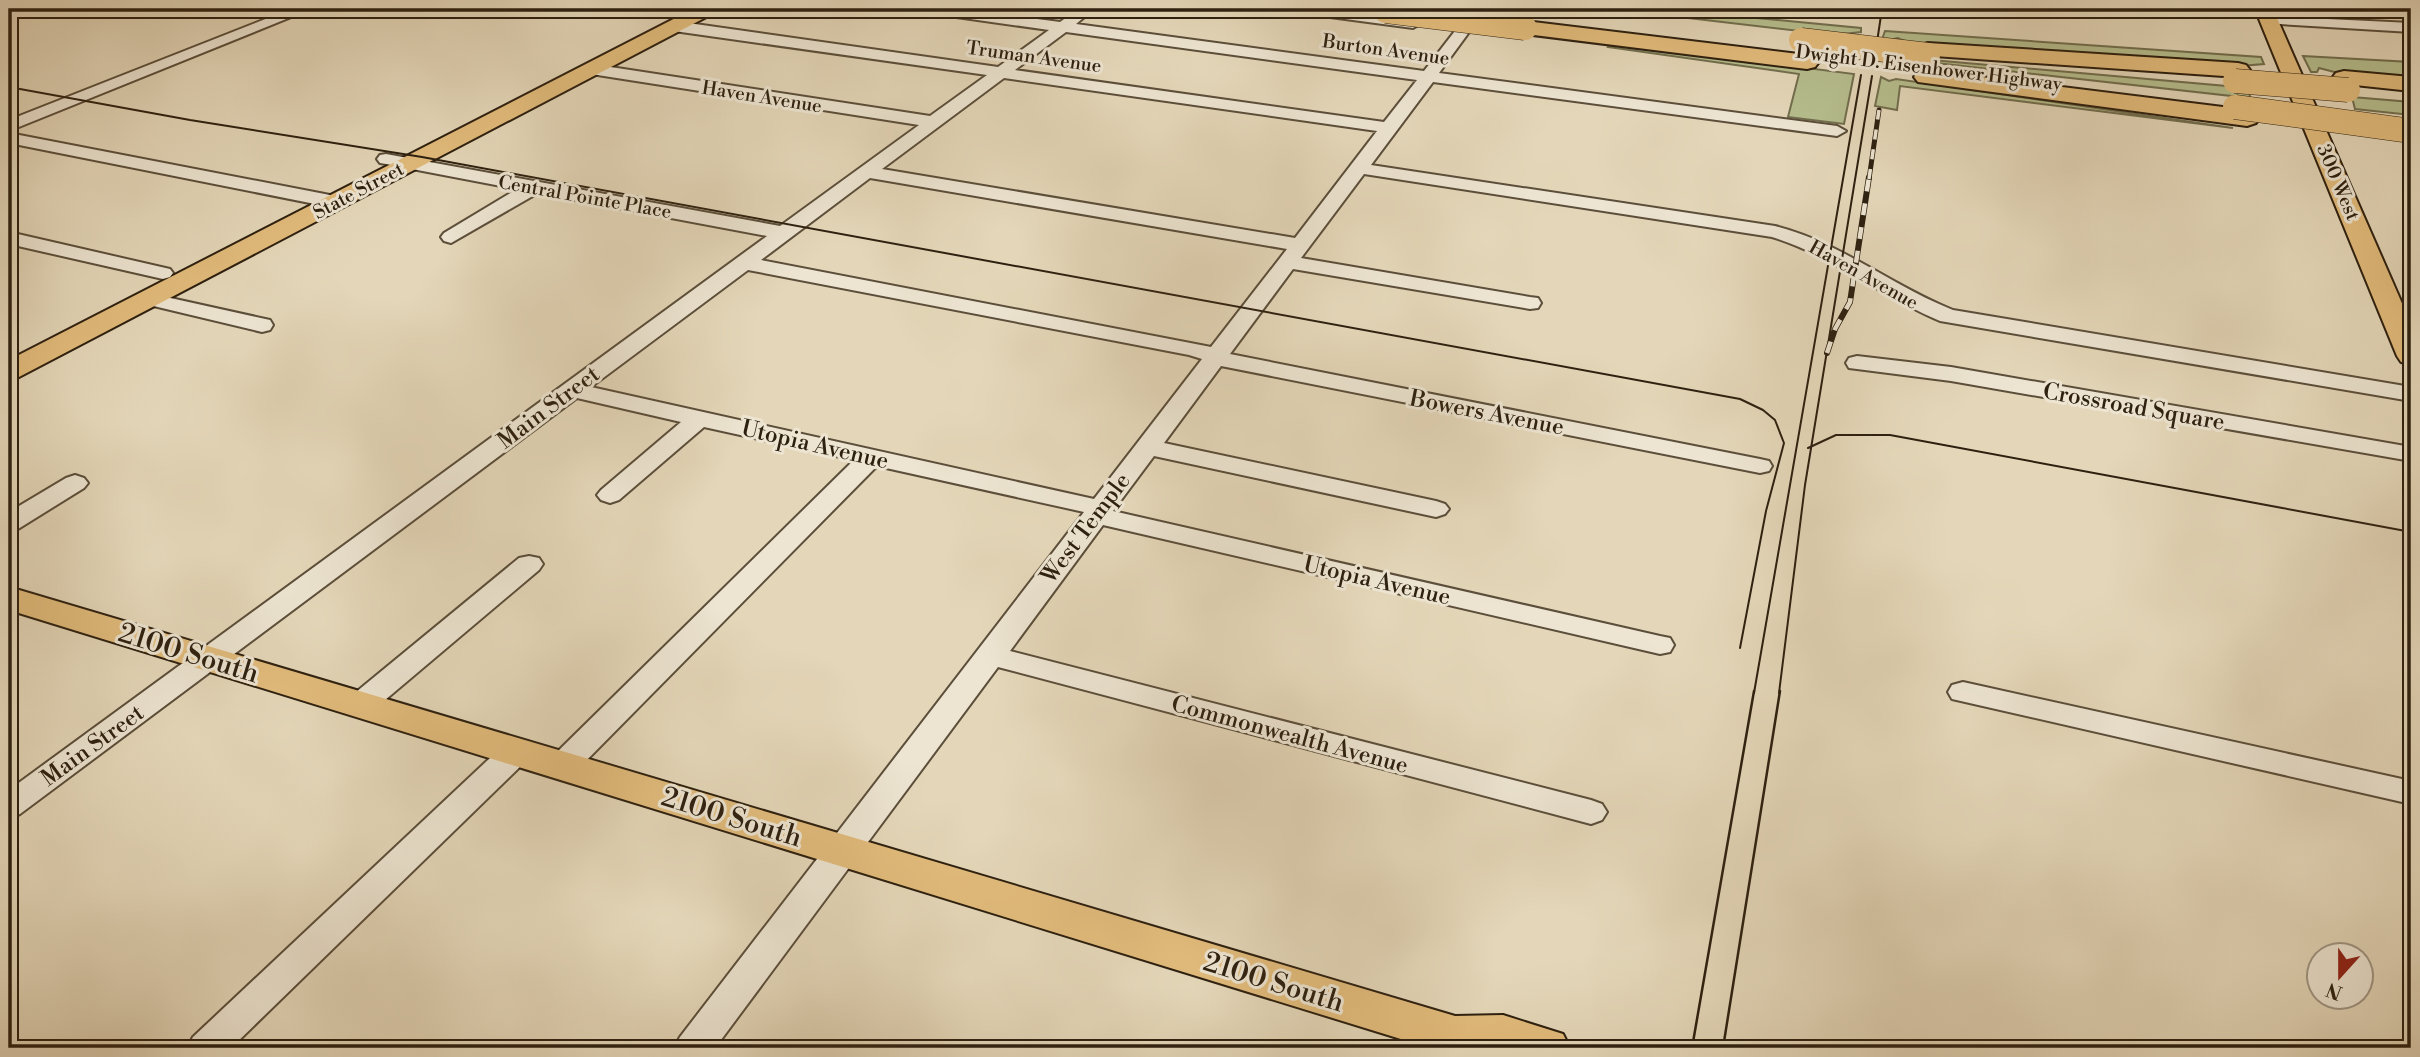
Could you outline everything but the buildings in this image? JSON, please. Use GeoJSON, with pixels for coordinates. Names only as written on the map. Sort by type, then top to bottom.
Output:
{"type":"FeatureCollection","features":[{"type":"Feature","properties":{"kind":"highway","name":"Dwight D. Eisenhower Highway"},"geometry":{"type":"LineString","coordinates":[[1447,9],[1683,26],[1806,52],[1868,48],[1928,62],[2045,81],[2238,100],[2354,87],[2411,96]]}},
{"type":"Feature","properties":{"kind":"highway"},"geometry":{"type":"LineString","coordinates":[[1378,10],[1529,16],[1806,52],[1928,62],[2001,86],[2238,100],[2411,131]]}},
{"type":"Feature","properties":{"kind":"highway"},"geometry":{"type":"LineString","coordinates":[[1645,21],[1683,26]]}},
{"type":"Feature","properties":{"kind":"highway","name":"Dwight D. Eisenhower Highway"},"geometry":{"type":"LineString","coordinates":[[1928,62],[2411,121]]}},
{"type":"Feature","properties":{"kind":"highway"},"geometry":{"type":"LineString","coordinates":[[2354,87],[2411,84]]}},
{"type":"Feature","properties":{"kind":"highway"},"geometry":{"type":"LineString","coordinates":[[2238,100],[2411,140]]}},
{"type":"Feature","properties":{"kind":"highway"},"geometry":{"type":"LineString","coordinates":[[2238,100],[2411,150]]}},
{"type":"Feature","properties":{"kind":"main road"},"geometry":{"type":"LineString","coordinates":[[669,19],[670,21],[693,9]]}},
{"type":"Feature","properties":{"kind":"main road","name":"State Street"},"geometry":{"type":"LineString","coordinates":[[9,371],[148,299],[324,200],[669,19],[708,9]]}},
{"type":"Feature","properties":{"kind":"main road","name":"300 West"},"geometry":{"type":"LineString","coordinates":[[2266,14],[2402,314],[2411,356]]}},
{"type":"Feature","properties":{"kind":"main road","name":"State Street"},"geometry":{"type":"LineString","coordinates":[[406,157],[591,69],[642,42],[669,19]]}},
{"type":"Feature","properties":{"kind":"main road","name":"State Street"},"geometry":{"type":"LineString","coordinates":[[9,352],[219,244],[324,200]]}},
{"type":"Feature","properties":{"kind":"main road"},"geometry":{"type":"LineString","coordinates":[[148,299],[149,290],[210,258],[220,251],[219,244]]}},
{"type":"Feature","properties":{"kind":"main road","name":"2100 South"},"geometry":{"type":"LineString","coordinates":[[9,598],[842,850],[1463,1042],[1503,1035],[1546,1048]]}},
{"type":"Feature","properties":{"kind":"street"},"geometry":{"type":"LineString","coordinates":[[9,126],[304,9]]}},
{"type":"Feature","properties":{"kind":"street","name":"Burton Avenue"},"geometry":{"type":"LineString","coordinates":[[928,9],[1838,131]]}},
{"type":"Feature","properties":{"kind":"street","name":"Main Street"},"geometry":{"type":"LineString","coordinates":[[11,801],[209,658],[1087,9]]}},
{"type":"Feature","properties":{"kind":"street"},"geometry":{"type":"LineString","coordinates":[[1300,9],[1463,29]]}},
{"type":"Feature","properties":{"kind":"street","name":"West Temple"},"geometry":{"type":"LineString","coordinates":[[694,1048],[1292,253],[1479,9]]}},
{"type":"Feature","properties":{"kind":"street"},"geometry":{"type":"LineString","coordinates":[[2266,14],[2411,28]]}},
{"type":"Feature","properties":{"kind":"street","name":"Truman Avenue"},"geometry":{"type":"LineString","coordinates":[[669,19],[1001,72],[1389,128]]}},
{"type":"Feature","properties":{"kind":"street","name":"Haven Avenue"},"geometry":{"type":"LineString","coordinates":[[591,69],[933,122]]}},
{"type":"Feature","properties":{"kind":"street"},"geometry":{"type":"LineString","coordinates":[[9,138],[324,200]]}},
{"type":"Feature","properties":{"kind":"street","name":"Central Pointe Place"},"geometry":{"type":"LineString","coordinates":[[406,157],[534,187],[792,227]]}},
{"type":"Feature","properties":{"kind":"street","name":"Central Pointe Place"},"geometry":{"type":"LineString","coordinates":[[406,157],[792,227]]}},
{"type":"Feature","properties":{"kind":"street","name":"Haven Avenue"},"geometry":{"type":"LineString","coordinates":[[1357,168],[1775,232],[1812,243],[1909,300],[1948,316],[2411,394]]}},
{"type":"Feature","properties":{"kind":"street"},"geometry":{"type":"LineString","coordinates":[[866,172],[1292,253],[1530,303]]}},
{"type":"Feature","properties":{"kind":"street"},"geometry":{"type":"LineString","coordinates":[[451,237],[534,187]]}},
{"type":"Feature","properties":{"kind":"street"},"geometry":{"type":"LineString","coordinates":[[9,239],[163,273]]}},
{"type":"Feature","properties":{"kind":"street","name":"Bowers Avenue"},"geometry":{"type":"LineString","coordinates":[[743,263],[1194,349],[1233,363],[1760,466]]}},
{"type":"Feature","properties":{"kind":"street"},"geometry":{"type":"LineString","coordinates":[[148,299],[262,325]]}},
{"type":"Feature","properties":{"kind":"street","name":"Crossroad Square"},"geometry":{"type":"LineString","coordinates":[[1857,363],[1951,374],[2411,454]]}},
{"type":"Feature","properties":{"kind":"street","name":"Utopia Avenue"},"geometry":{"type":"LineString","coordinates":[[572,390],[872,457],[1660,645]]}},
{"type":"Feature","properties":{"kind":"street"},"geometry":{"type":"LineString","coordinates":[[610,495],[701,418]]}},
{"type":"Feature","properties":{"kind":"street"},"geometry":{"type":"LineString","coordinates":[[1146,447],[1436,509]]}},
{"type":"Feature","properties":{"kind":"street"},"geometry":{"type":"LineString","coordinates":[[563,765],[872,457]]}},
{"type":"Feature","properties":{"kind":"street"},"geometry":{"type":"LineString","coordinates":[[9,523],[75,483]]}},
{"type":"Feature","properties":{"kind":"street"},"geometry":{"type":"LineString","coordinates":[[361,704],[528,564]]}},
{"type":"Feature","properties":{"kind":"street","name":"Commonwealth Avenue"},"geometry":{"type":"LineString","coordinates":[[989,655],[1591,812]]}},
{"type":"Feature","properties":{"kind":"street"},"geometry":{"type":"LineString","coordinates":[[1964,692],[2411,793]]}},
{"type":"Feature","properties":{"kind":"street"},"geometry":{"type":"LineString","coordinates":[[206,1048],[517,751]]}},
{"type":"Feature","properties":{"kind":"green space"},"geometry":{"type":"Polygon","coordinates":[[[1611,9],[1661,9],[1861,28],[1861,32],[1834,35],[1611,9]]]}},
{"type":"Feature","properties":{"kind":"green space"},"geometry":{"type":"Polygon","coordinates":[[[1885,31],[2261,57],[2264,64],[2240,66],[1913,45],[1898,38],[1881,42],[1885,31]]]}},
{"type":"Feature","properties":{"kind":"green space"},"geometry":{"type":"Polygon","coordinates":[[[1611,43],[1854,74],[1844,124],[1788,117],[1799,74],[1608,47],[1611,43]]]}},
{"type":"Feature","properties":{"kind":"green space"},"geometry":{"type":"Polygon","coordinates":[[[2303,56],[2411,62],[2411,80],[2342,74],[2319,68],[2317,72],[2311,72],[2303,56]]]}},
{"type":"Feature","properties":{"kind":"green space"},"geometry":{"type":"Polygon","coordinates":[[[1909,60],[2249,88],[2250,98],[1909,60]]]}},
{"type":"Feature","properties":{"kind":"green space"},"geometry":{"type":"Polygon","coordinates":[[[1881,77],[1889,81],[1896,79],[2233,128],[1900,86],[1897,110],[1875,106],[1881,77]]]}},
{"type":"Feature","properties":{"kind":"green space"},"geometry":{"type":"Polygon","coordinates":[[[2352,97],[2411,102],[2411,115],[2355,109],[2352,97]]]}},
{"type":"Feature","properties":{"kind":"tram line"},"geometry":{"type":"LineString","coordinates":[[1877,42],[1882,9]]}},
{"type":"Feature","properties":{"kind":"tram line"},"geometry":{"type":"LineString","coordinates":[[1754,693],[1861,75]]}},
{"type":"Feature","properties":{"kind":"tram line"},"geometry":{"type":"LineString","coordinates":[[1811,446],[1872,76]]}},
{"type":"Feature","properties":{"kind":"tram line"},"geometry":{"type":"LineString","coordinates":[[9,87],[190,120],[422,157],[1740,399],[1763,410],[1775,420],[1784,443],[1766,511],[1740,648]]}},
{"type":"Feature","properties":{"kind":"tram line"},"geometry":{"type":"LineString","coordinates":[[1811,446],[1836,435],[1890,435],[2411,532]]}},
{"type":"Feature","properties":{"kind":"tram line"},"geometry":{"type":"LineString","coordinates":[[1779,693],[1811,446]]}},
{"type":"Feature","properties":{"kind":"tram line"},"geometry":{"type":"LineString","coordinates":[[1692,1048],[1754,691]]}},
{"type":"Feature","properties":{"kind":"tram line"},"geometry":{"type":"LineString","coordinates":[[1723,1048],[1780,691]]}},
{"type":"Feature","properties":{"kind":"railway"},"geometry":{"type":"LineString","coordinates":[[1869,179],[1879,110]]}},
{"type":"Feature","properties":{"kind":"railway"},"geometry":{"type":"LineString","coordinates":[[1827,353],[1835,329],[1850,302],[1869,177]]}}]}
